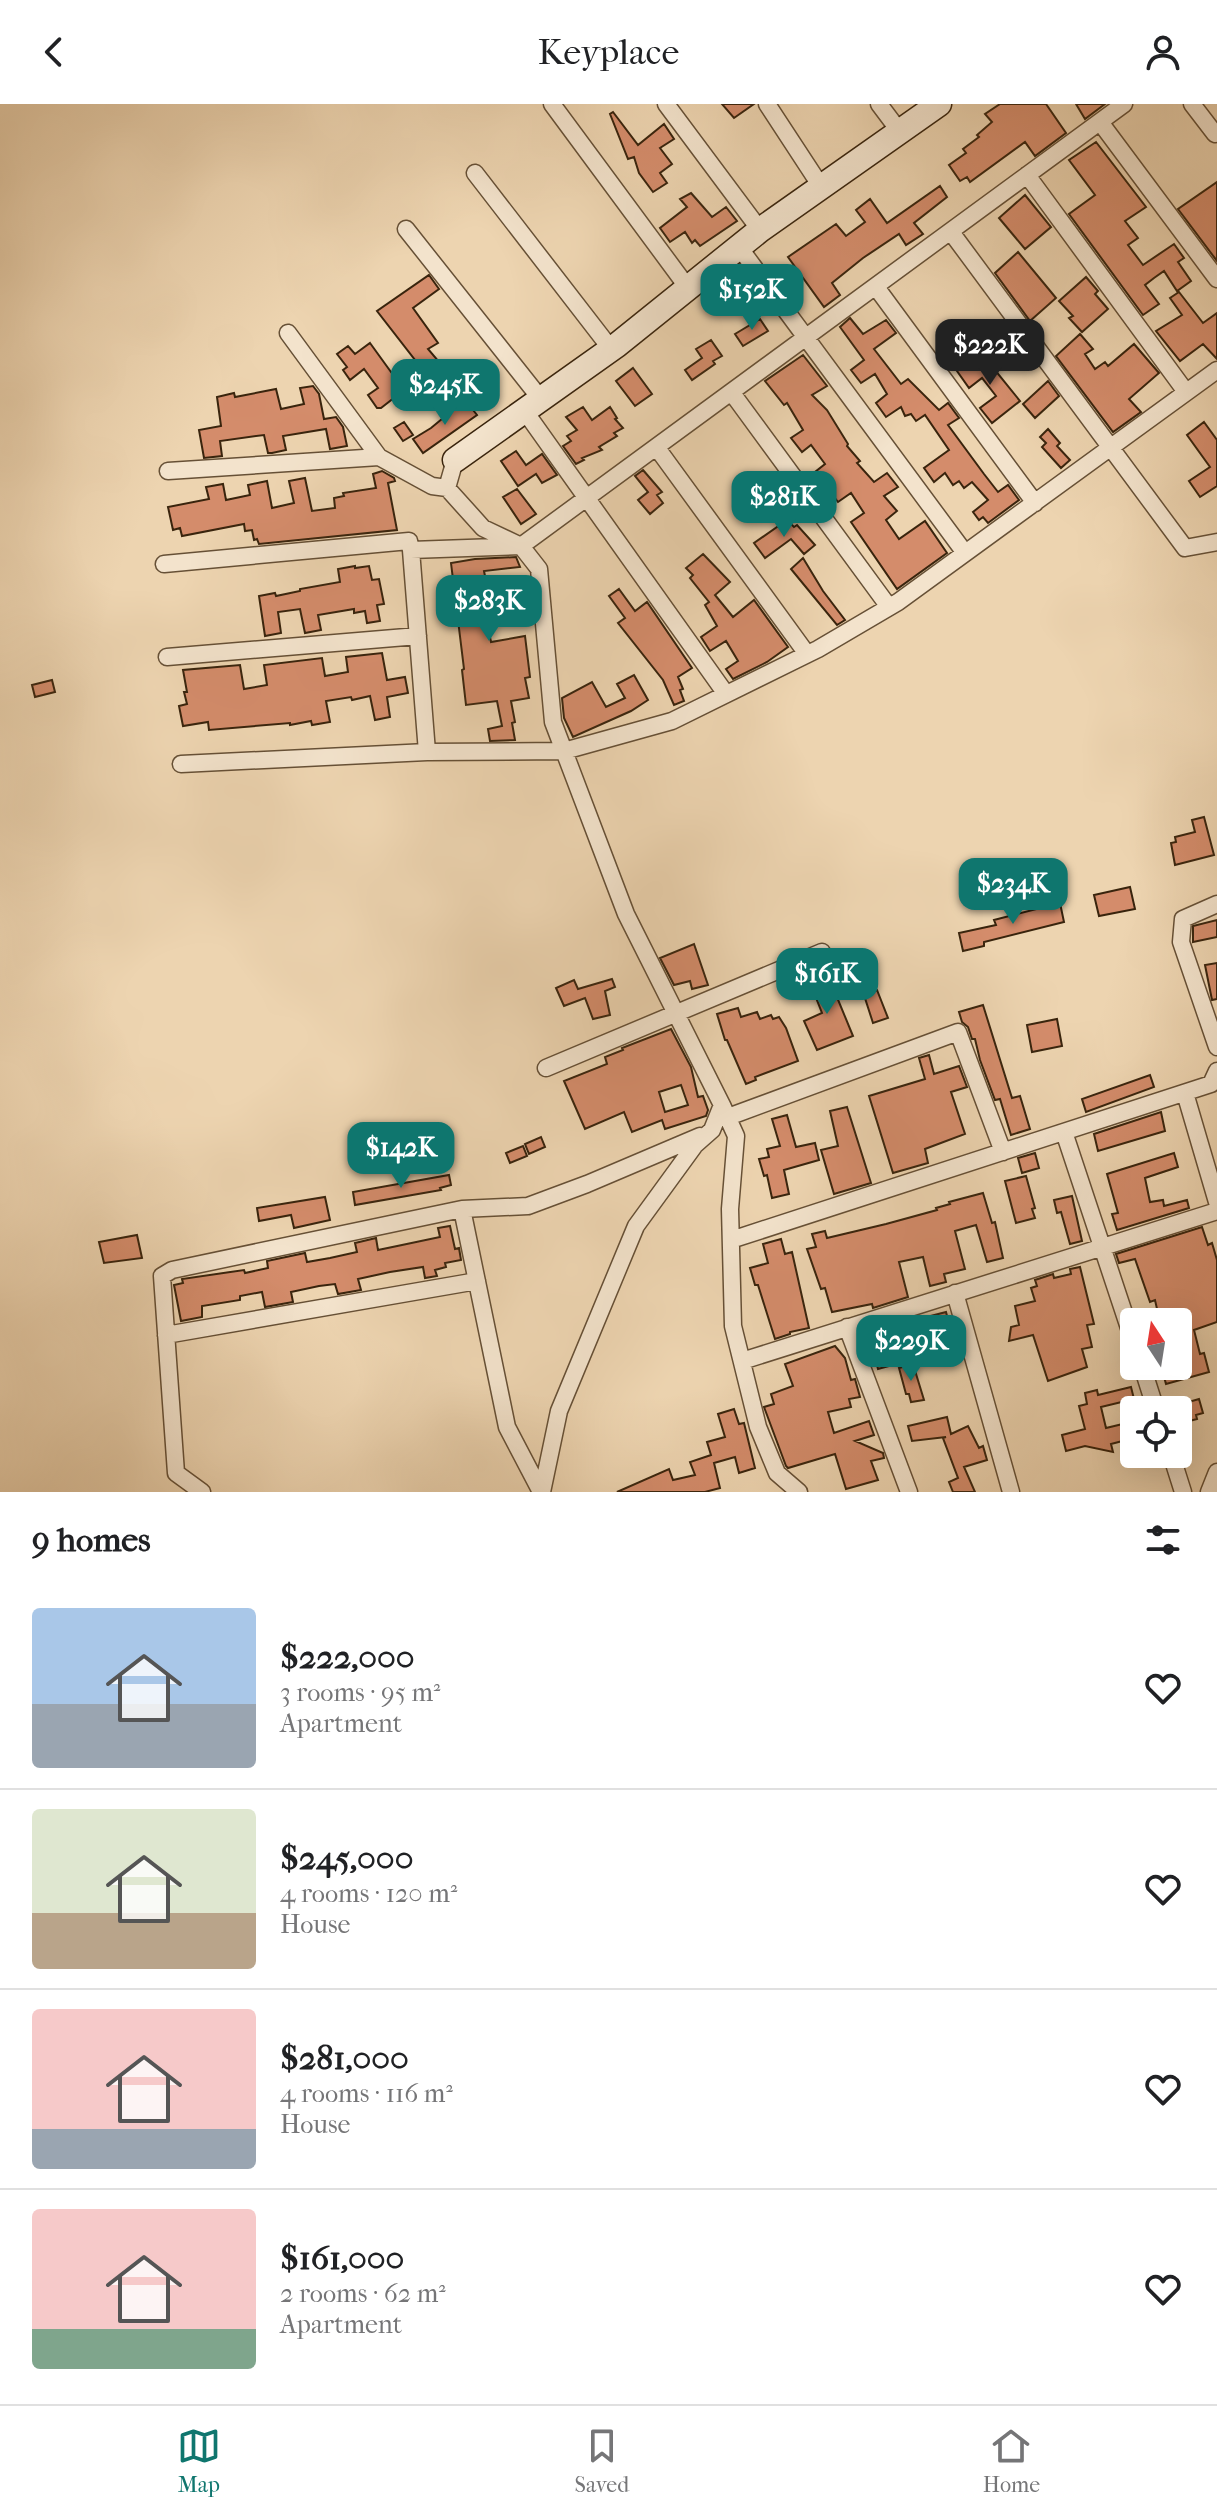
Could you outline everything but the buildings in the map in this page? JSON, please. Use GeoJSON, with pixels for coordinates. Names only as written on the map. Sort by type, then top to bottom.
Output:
{"type":"FeatureCollection","features":[{"type":"Feature","properties":{"kind":"street"},"geometry":{"type":"LineString","coordinates":[[552,104],[688,288]]}},
{"type":"Feature","properties":{"kind":"street"},"geometry":{"type":"LineString","coordinates":[[666,104],[760,230]]}},
{"type":"Feature","properties":{"kind":"street"},"geometry":{"type":"LineString","coordinates":[[767,104],[822,188]]}},
{"type":"Feature","properties":{"kind":"street"},"geometry":{"type":"LineString","coordinates":[[879,104],[900,132]]}},
{"type":"Feature","properties":{"kind":"street"},"geometry":{"type":"LineString","coordinates":[[447,488],[455,460],[611,349],[760,230],[939,104]]}},
{"type":"Feature","properties":{"kind":"street"},"geometry":{"type":"LineString","coordinates":[[411,550],[521,546],[1124,104]]}},
{"type":"Feature","properties":{"kind":"street"},"geometry":{"type":"LineString","coordinates":[[1192,104],[1216,135]]}},
{"type":"Feature","properties":{"kind":"street"},"geometry":{"type":"LineString","coordinates":[[1100,122],[1217,279]]}},
{"type":"Feature","properties":{"kind":"street"},"geometry":{"type":"LineString","coordinates":[[475,173],[611,349]]}},
{"type":"Feature","properties":{"kind":"street"},"geometry":{"type":"LineString","coordinates":[[1027,175],[1186,392]]}},
{"type":"Feature","properties":{"kind":"street"},"geometry":{"type":"LineString","coordinates":[[406,229],[532,404],[587,499],[726,694]]}},
{"type":"Feature","properties":{"kind":"street"},"geometry":{"type":"LineString","coordinates":[[951,232],[1185,548],[1217,542]]}},
{"type":"Feature","properties":{"kind":"street"},"geometry":{"type":"LineString","coordinates":[[739,247],[965,553]]}},
{"type":"Feature","properties":{"kind":"street"},"geometry":{"type":"LineString","coordinates":[[876,287],[1035,503]]}},
{"type":"Feature","properties":{"kind":"street"},"geometry":{"type":"LineString","coordinates":[[288,333],[379,457],[432,486],[447,488],[483,528],[521,546],[539,569],[553,722],[626,914],[736,1136],[730,1209],[733,1326],[758,1427],[777,1473],[799,1492]]}},
{"type":"Feature","properties":{"kind":"street"},"geometry":{"type":"LineString","coordinates":[[181,764],[427,752],[564,751],[672,721],[807,654],[889,607],[1186,392],[1216,374]]}},
{"type":"Feature","properties":{"kind":"street"},"geometry":{"type":"LineString","coordinates":[[732,393],[889,607]]}},
{"type":"Feature","properties":{"kind":"street"},"geometry":{"type":"LineString","coordinates":[[657,448],[807,654]]}},
{"type":"Feature","properties":{"kind":"street"},"geometry":{"type":"LineString","coordinates":[[168,471],[379,457]]}},
{"type":"Feature","properties":{"kind":"street"},"geometry":{"type":"LineString","coordinates":[[164,564],[409,541],[427,752]]}},
{"type":"Feature","properties":{"kind":"street"},"geometry":{"type":"LineString","coordinates":[[167,657],[418,636]]}},
{"type":"Feature","properties":{"kind":"street"},"geometry":{"type":"LineString","coordinates":[[1217,904],[1183,919],[1181,942],[1217,1047]]}},
{"type":"Feature","properties":{"kind":"street"},"geometry":{"type":"LineString","coordinates":[[546,1068],[822,952]]}},
{"type":"Feature","properties":{"kind":"street"},"geometry":{"type":"LineString","coordinates":[[542,1492],[559,1411],[636,1226],[695,1145],[712,1130],[725,1111],[958,1032],[1003,1152]]}},
{"type":"Feature","properties":{"kind":"street"},"geometry":{"type":"LineString","coordinates":[[731,1240],[1211,1084],[1217,1071]]}},
{"type":"Feature","properties":{"kind":"street"},"geometry":{"type":"LineString","coordinates":[[1185,1093],[1217,1202]]}},
{"type":"Feature","properties":{"kind":"street"},"geometry":{"type":"LineString","coordinates":[[202,1492],[176,1473],[162,1276],[172,1270],[462,1209],[528,1206],[712,1130]]}},
{"type":"Feature","properties":{"kind":"street"},"geometry":{"type":"LineString","coordinates":[[1064,1132],[1123,1308]]}},
{"type":"Feature","properties":{"kind":"street"},"geometry":{"type":"LineString","coordinates":[[462,1209],[507,1427],[542,1492]]}},
{"type":"Feature","properties":{"kind":"street"},"geometry":{"type":"LineString","coordinates":[[742,1361],[1217,1211]]}},
{"type":"Feature","properties":{"kind":"street"},"geometry":{"type":"LineString","coordinates":[[166,1335],[477,1281]]}},
{"type":"Feature","properties":{"kind":"street"},"geometry":{"type":"LineString","coordinates":[[955,1293],[1011,1492]]}},
{"type":"Feature","properties":{"kind":"street"},"geometry":{"type":"LineString","coordinates":[[847,1327],[909,1492]]}},
{"type":"Feature","properties":{"kind":"street"},"geometry":{"type":"LineString","coordinates":[[1175,1468],[1183,1492]]}},
{"type":"Feature","properties":{"kind":"street"},"geometry":{"type":"LineString","coordinates":[[1209,1492],[1217,1472]]}},
{"type":"Feature","properties":{"kind":"street"},"geometry":{"type":"LineString","coordinates":[[773,1492],[777,1473]]}}]}
